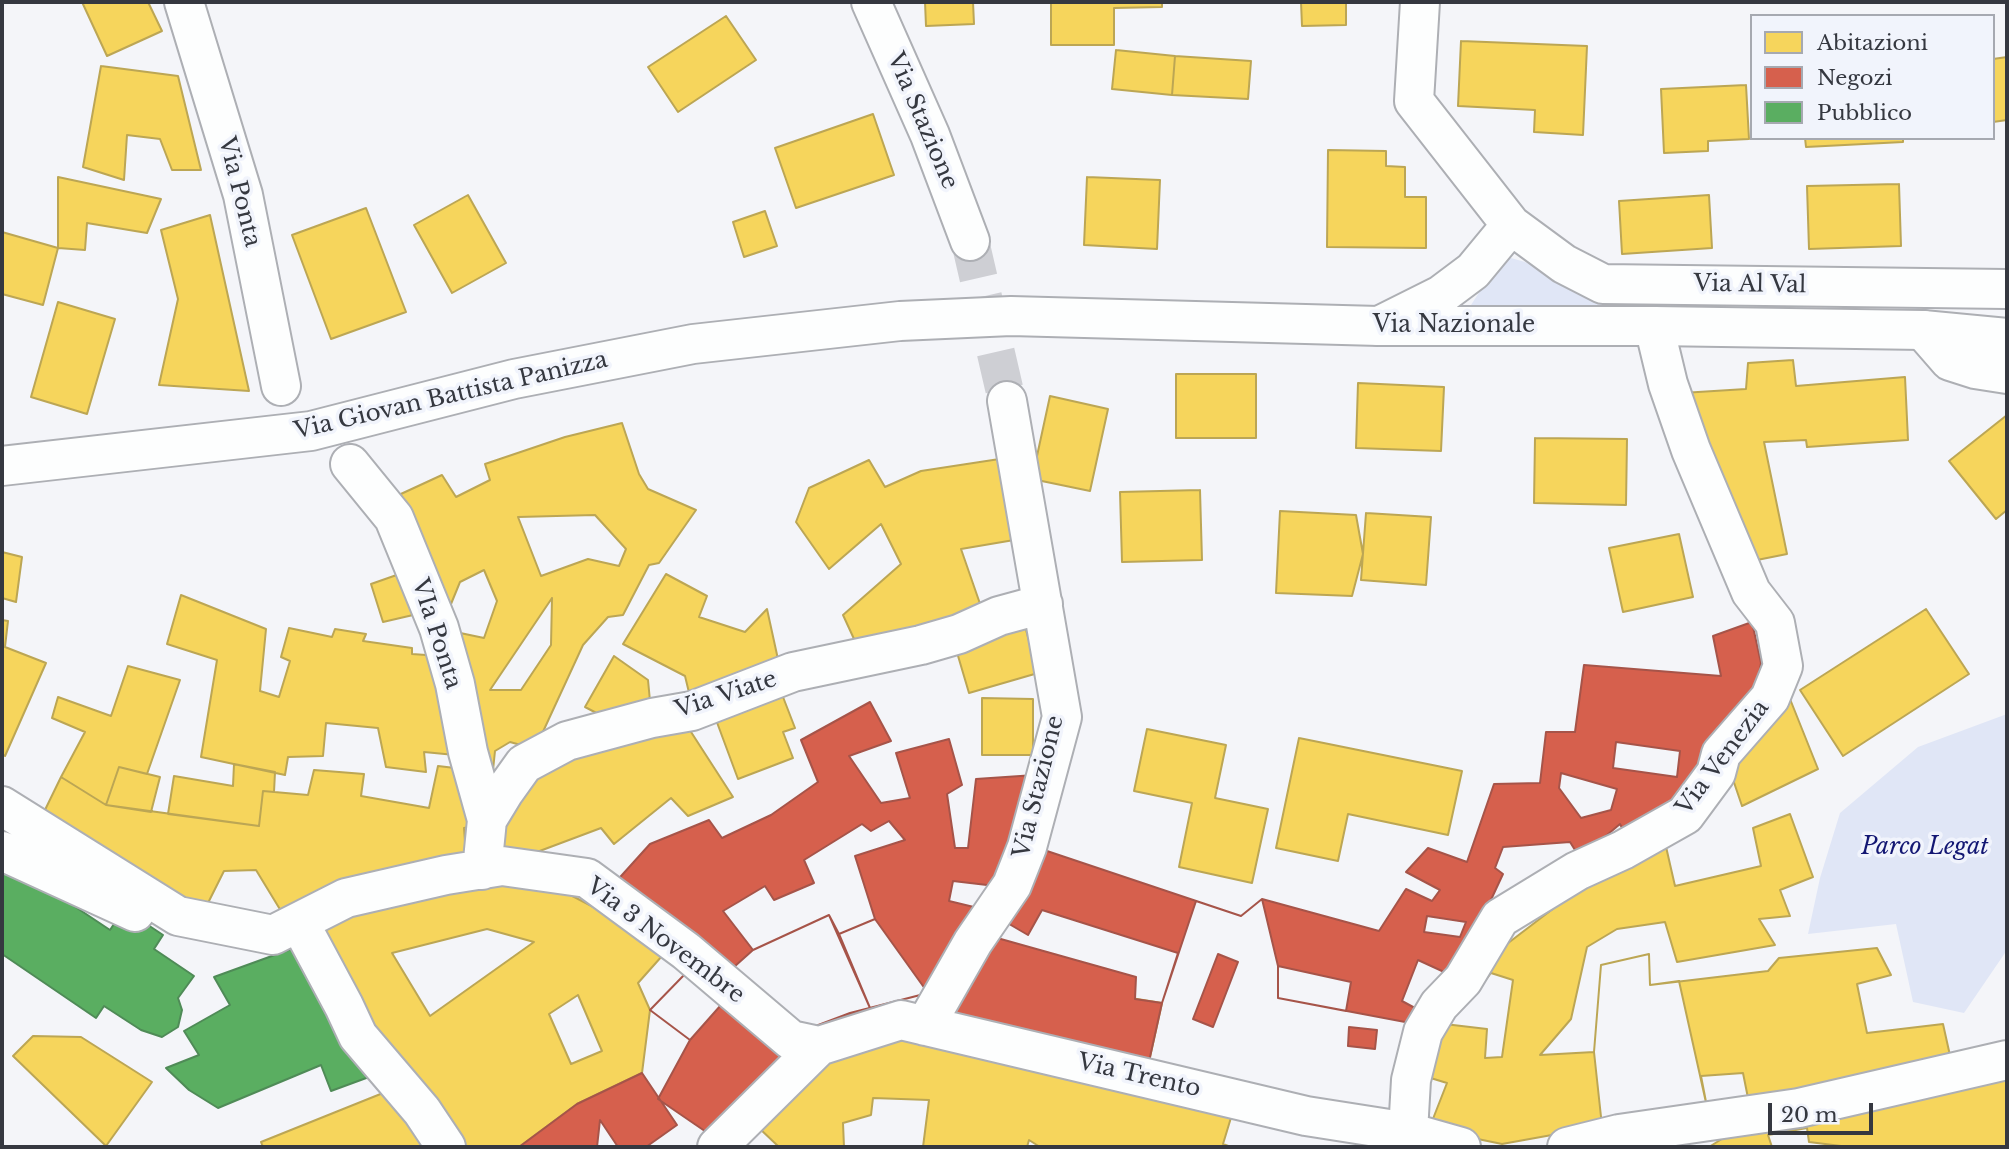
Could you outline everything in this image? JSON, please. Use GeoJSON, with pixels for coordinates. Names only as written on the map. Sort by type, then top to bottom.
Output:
{"type":"FeatureCollection","features":[{"type":"Feature","properties":{"kind":"street","name":"Via Ponta"},"geometry":{"type":"LineString","coordinates":[[184,2],[243,195],[281,386]]}},
{"type":"Feature","properties":{"kind":"street","name":"Via Stazione"},"geometry":{"type":"LineString","coordinates":[[871,2],[930,135],[971,241]]}},
{"type":"Feature","properties":{"kind":"street","name":"Via Al Val"},"geometry":{"type":"LineString","coordinates":[[1420,2],[1414,101],[1511,225],[1564,264],[1603,284],[2007,289]]}},
{"type":"Feature","properties":{"kind":"street"},"geometry":{"type":"LineString","coordinates":[[1379,326],[1441,295],[1473,271],[1511,225]]}},
{"type":"Feature","properties":{"kind":"street","name":"Via Nazionale"},"geometry":{"type":"LineString","coordinates":[[900,321],[1011,316],[1379,326],[1923,330],[2007,338]]}},
{"type":"Feature","properties":{"kind":"street","name":"Via Giovan Battista Panizza"},"geometry":{"type":"LineString","coordinates":[[2,466],[311,431],[514,379],[693,344],[900,321]]}},
{"type":"Feature","properties":{"kind":"street","name":"Via Venezia"},"geometry":{"type":"LineString","coordinates":[[1383,1135],[1411,1080],[1423,1032],[1439,1005],[1463,980],[1500,918],[1577,871],[1623,850],[1685,816],[1716,773],[1721,754],[1770,698],[1783,666],[1775,624],[1751,592],[1692,450],[1668,384],[1654,326]]}},
{"type":"Feature","properties":{"kind":"street"},"geometry":{"type":"LineString","coordinates":[[1923,330],[1950,361],[1975,369],[2007,374]]}},
{"type":"Feature","properties":{"kind":"street","name":"Via Stazione"},"geometry":{"type":"LineString","coordinates":[[925,1026],[974,942],[1012,885],[1027,847],[1062,717],[1007,401]]}},
{"type":"Feature","properties":{"kind":"street","name":"VIa Ponta"},"geometry":{"type":"LineString","coordinates":[[350,464],[394,518],[439,628],[455,684],[468,752],[488,820]]}},
{"type":"Feature","properties":{"kind":"street","name":"Via Viate"},"geometry":{"type":"LineString","coordinates":[[482,870],[488,820],[524,764],[567,741],[652,718],[692,711],[793,672],[921,645],[958,634],[999,616],[1043,604]]}},
{"type":"Feature","properties":{"kind":"street","name":"Via 3 Novembre"},"geometry":{"type":"LineString","coordinates":[[2,806],[178,916],[273,935],[346,898],[446,875],[502,866],[587,878],[686,951],[791,1040],[819,1046]]}},
{"type":"Feature","properties":{"kind":"street"},"geometry":{"type":"LineString","coordinates":[[2,851],[121,907],[215,945]]}},
{"type":"Feature","properties":{"kind":"street"},"geometry":{"type":"LineString","coordinates":[[299,922],[358,1036],[422,1111],[446,1147]]}},
{"type":"Feature","properties":{"kind":"street","name":"Via Trento"},"geometry":{"type":"LineString","coordinates":[[819,1046],[901,1020],[1383,1135],[1461,1147]]}},
{"type":"Feature","properties":{"kind":"street"},"geometry":{"type":"LineString","coordinates":[[717,1147],[819,1046]]}},
{"type":"Feature","properties":{"kind":"street"},"geometry":{"type":"LineString","coordinates":[[1567,1147],[1619,1134],[1798,1108],[2007,1060]]}},
{"type":"Feature","properties":{"kind":"green space"},"geometry":{"type":"Polygon","coordinates":[[[1511,258],[1525,262],[1577,290],[1615,305],[1471,305],[1496,266],[1511,258]]]}},
{"type":"Feature","properties":{"kind":"green space","name":"Parco Legat"},"geometry":{"type":"Polygon","coordinates":[[[2007,714],[2007,950],[1964,1013],[1913,1002],[1896,924],[1808,934],[1820,878],[1840,813],[1918,747],[2007,714]]]}},
{"type":"Feature","properties":{"kind":"building: Abitazioni"},"geometry":{"type":"Polygon","coordinates":[[[82,2],[148,2],[162,31],[107,56],[82,2]]]}},
{"type":"Feature","properties":{"kind":"building: Abitazioni"},"geometry":{"type":"Polygon","coordinates":[[[925,2],[973,2],[974,24],[926,26],[925,2]]]}},
{"type":"Feature","properties":{"kind":"building: Abitazioni"},"geometry":{"type":"Polygon","coordinates":[[[1051,2],[1162,2],[1162,7],[1114,8],[1114,45],[1051,45],[1051,2]]]}},
{"type":"Feature","properties":{"kind":"building: Abitazioni"},"geometry":{"type":"Polygon","coordinates":[[[1301,2],[1346,2],[1346,25],[1302,26],[1301,2]]]}},
{"type":"Feature","properties":{"kind":"building: Abitazioni"},"geometry":{"type":"Polygon","coordinates":[[[726,16],[756,60],[678,112],[648,67],[726,16]]]}},
{"type":"Feature","properties":{"kind":"building: Abitazioni"},"geometry":{"type":"Polygon","coordinates":[[[1461,41],[1587,46],[1583,135],[1534,132],[1535,110],[1458,106],[1461,41]]]}},
{"type":"Feature","properties":{"kind":"building: Abitazioni"},"geometry":{"type":"Polygon","coordinates":[[[1116,50],[1175,56],[1172,95],[1112,89],[1116,50]]]}},
{"type":"Feature","properties":{"kind":"building: Abitazioni"},"geometry":{"type":"Polygon","coordinates":[[[1175,56],[1251,61],[1248,99],[1172,95],[1175,56]]]}},
{"type":"Feature","properties":{"kind":"building: Abitazioni"},"geometry":{"type":"Polygon","coordinates":[[[2007,57],[2007,120],[1995,122],[1995,59],[2007,57]]]}},
{"type":"Feature","properties":{"kind":"building: Abitazioni"},"geometry":{"type":"Polygon","coordinates":[[[101,66],[178,76],[201,170],[172,170],[160,139],[127,135],[124,180],[83,167],[101,66]]]}},
{"type":"Feature","properties":{"kind":"building: Abitazioni"},"geometry":{"type":"Polygon","coordinates":[[[1746,85],[1749,139],[1708,141],[1708,151],[1664,153],[1661,89],[1746,85]]]}},
{"type":"Feature","properties":{"kind":"building: Abitazioni"},"geometry":{"type":"Polygon","coordinates":[[[873,114],[894,175],[796,208],[775,148],[873,114]]]}},
{"type":"Feature","properties":{"kind":"building: Abitazioni"},"geometry":{"type":"Polygon","coordinates":[[[1805,140],[1903,140],[1903,142],[1806,147],[1805,140]]]}},
{"type":"Feature","properties":{"kind":"building: Abitazioni"},"geometry":{"type":"Polygon","coordinates":[[[1328,150],[1386,151],[1386,166],[1405,167],[1405,197],[1426,197],[1426,248],[1327,247],[1328,150]]]}},
{"type":"Feature","properties":{"kind":"building: Abitazioni"},"geometry":{"type":"Polygon","coordinates":[[[58,177],[161,199],[147,233],[87,223],[85,250],[58,248],[58,177]]]}},
{"type":"Feature","properties":{"kind":"building: Abitazioni"},"geometry":{"type":"Polygon","coordinates":[[[1087,177],[1160,180],[1157,249],[1084,245],[1087,177]]]}},
{"type":"Feature","properties":{"kind":"building: Abitazioni"},"geometry":{"type":"Polygon","coordinates":[[[1899,184],[1901,246],[1809,249],[1807,186],[1899,184]]]}},
{"type":"Feature","properties":{"kind":"building: Abitazioni"},"geometry":{"type":"Polygon","coordinates":[[[468,195],[506,263],[452,293],[414,225],[468,195]]]}},
{"type":"Feature","properties":{"kind":"building: Abitazioni"},"geometry":{"type":"Polygon","coordinates":[[[1709,195],[1712,248],[1622,254],[1619,201],[1709,195]]]}},
{"type":"Feature","properties":{"kind":"building: Abitazioni"},"geometry":{"type":"Polygon","coordinates":[[[366,208],[406,312],[331,339],[292,235],[366,208]]]}},
{"type":"Feature","properties":{"kind":"building: Abitazioni"},"geometry":{"type":"Polygon","coordinates":[[[765,211],[777,246],[744,257],[733,222],[765,211]]]}},
{"type":"Feature","properties":{"kind":"building: Abitazioni"},"geometry":{"type":"Polygon","coordinates":[[[210,215],[249,391],[159,385],[178,299],[161,230],[210,215]]]}},
{"type":"Feature","properties":{"kind":"building: Abitazioni"},"geometry":{"type":"Polygon","coordinates":[[[2,232],[58,248],[43,305],[2,294],[2,232]]]}},
{"type":"Feature","properties":{"kind":"building: Abitazioni"},"geometry":{"type":"Polygon","coordinates":[[[58,302],[115,319],[87,414],[31,397],[58,302]]]}},
{"type":"Feature","properties":{"kind":"building: Abitazioni"},"geometry":{"type":"Polygon","coordinates":[[[1793,360],[1796,386],[1905,377],[1908,440],[1807,447],[1806,440],[1764,442],[1787,554],[1747,562],[1682,393],[1746,389],[1748,363],[1793,360]]]}},
{"type":"Feature","properties":{"kind":"building: Abitazioni"},"geometry":{"type":"Polygon","coordinates":[[[1176,374],[1256,374],[1256,438],[1176,438],[1176,374]]]}},
{"type":"Feature","properties":{"kind":"building: Abitazioni"},"geometry":{"type":"Polygon","coordinates":[[[1358,383],[1444,387],[1441,451],[1356,448],[1358,383]]]}},
{"type":"Feature","properties":{"kind":"building: Abitazioni"},"geometry":{"type":"Polygon","coordinates":[[[1050,396],[1108,409],[1090,491],[1032,479],[1050,396]]]}},
{"type":"Feature","properties":{"kind":"building: Abitazioni"},"geometry":{"type":"Polygon","coordinates":[[[2007,415],[2007,510],[1996,519],[1949,461],[2007,415]]]}},
{"type":"Feature","properties":{"kind":"building: Abitazioni"},"geometry":{"type":"Polygon","coordinates":[[[622,423],[639,474],[648,489],[696,510],[659,563],[649,565],[623,615],[608,617],[583,645],[535,749],[510,742],[495,751],[490,799],[446,630],[484,638],[497,601],[484,570],[460,582],[451,604],[435,592],[390,499],[442,475],[456,497],[490,480],[485,464],[565,437],[622,423]],[[595,515],[518,517],[541,576],[588,559],[619,566],[626,549],[595,515]],[[552,598],[490,690],[521,690],[551,645],[552,598]]]}},
{"type":"Feature","properties":{"kind":"building: Abitazioni"},"geometry":{"type":"Polygon","coordinates":[[[1535,438],[1627,439],[1626,505],[1534,503],[1535,438]]]}},
{"type":"Feature","properties":{"kind":"building: Abitazioni"},"geometry":{"type":"Polygon","coordinates":[[[1006,458],[1020,539],[961,549],[986,621],[860,652],[843,615],[901,564],[881,524],[829,569],[796,522],[809,488],[869,460],[885,487],[921,471],[1006,458]]]}},
{"type":"Feature","properties":{"kind":"building: Abitazioni"},"geometry":{"type":"Polygon","coordinates":[[[1200,490],[1202,560],[1122,562],[1120,492],[1200,490]]]}},
{"type":"Feature","properties":{"kind":"building: Abitazioni"},"geometry":{"type":"Polygon","coordinates":[[[1280,511],[1356,515],[1363,554],[1352,596],[1276,593],[1280,511]]]}},
{"type":"Feature","properties":{"kind":"building: Abitazioni"},"geometry":{"type":"Polygon","coordinates":[[[1366,513],[1431,517],[1426,585],[1361,580],[1366,513]]]}},
{"type":"Feature","properties":{"kind":"building: Abitazioni"},"geometry":{"type":"Polygon","coordinates":[[[1679,534],[1693,597],[1623,612],[1609,548],[1679,534]]]}},
{"type":"Feature","properties":{"kind":"building: Abitazioni"},"geometry":{"type":"Polygon","coordinates":[[[2,552],[22,557],[16,602],[2,598],[2,552]]]}},
{"type":"Feature","properties":{"kind":"building: Abitazioni"},"geometry":{"type":"Polygon","coordinates":[[[408,571],[426,612],[383,622],[371,584],[408,571]]]}},
{"type":"Feature","properties":{"kind":"building: Abitazioni"},"geometry":{"type":"Polygon","coordinates":[[[666,574],[707,596],[699,617],[745,632],[767,609],[781,673],[692,705],[685,676],[623,644],[666,574]]]}},
{"type":"Feature","properties":{"kind":"building: Abitazioni"},"geometry":{"type":"Polygon","coordinates":[[[181,595],[266,629],[260,691],[279,697],[290,661],[281,657],[289,628],[332,637],[335,629],[366,634],[363,641],[412,648],[412,654],[440,656],[479,825],[464,828],[466,855],[281,911],[256,870],[224,871],[205,909],[122,867],[43,814],[61,777],[106,805],[259,826],[263,791],[308,795],[314,770],[364,774],[361,796],[429,808],[438,766],[455,768],[455,755],[424,752],[426,772],[386,767],[378,728],[326,723],[323,756],[288,757],[285,775],[201,757],[217,660],[167,644],[181,595]]]}},
{"type":"Feature","properties":{"kind":"building: Abitazioni"},"geometry":{"type":"Polygon","coordinates":[[[1926,609],[1969,674],[1843,756],[1800,690],[1926,609]]]}},
{"type":"Feature","properties":{"kind":"building: Abitazioni"},"geometry":{"type":"Polygon","coordinates":[[[1023,619],[1038,673],[969,693],[953,639],[1023,619]]]}},
{"type":"Feature","properties":{"kind":"building: Abitazioni"},"geometry":{"type":"Polygon","coordinates":[[[2,620],[8,621],[5,647],[46,663],[5,756],[2,754],[2,620]]]}},
{"type":"Feature","properties":{"kind":"building: Abitazioni"},"geometry":{"type":"Polygon","coordinates":[[[614,656],[648,680],[650,701],[606,718],[585,707],[614,656]]]}},
{"type":"Feature","properties":{"kind":"building: Abitazioni"},"geometry":{"type":"Polygon","coordinates":[[[128,666],[180,680],[147,774],[119,767],[106,805],[61,777],[85,732],[52,718],[58,697],[111,716],[128,666]]]}},
{"type":"Feature","properties":{"kind":"building: Abitazioni"},"geometry":{"type":"Polygon","coordinates":[[[778,684],[795,728],[783,732],[793,758],[738,779],[712,709],[778,684]]]}},
{"type":"Feature","properties":{"kind":"building: Abitazioni"},"geometry":{"type":"Polygon","coordinates":[[[982,698],[1033,699],[1033,755],[982,755],[982,698]]]}},
{"type":"Feature","properties":{"kind":"building: Abitazioni"},"geometry":{"type":"Polygon","coordinates":[[[1790,699],[1818,769],[1742,806],[1725,756],[1790,699]]]}},
{"type":"Feature","properties":{"kind":"building: Abitazioni"},"geometry":{"type":"Polygon","coordinates":[[[682,718],[733,797],[688,816],[671,798],[614,844],[601,828],[521,858],[503,850],[496,815],[544,757],[682,718]]]}},
{"type":"Feature","properties":{"kind":"building: Abitazioni"},"geometry":{"type":"Polygon","coordinates":[[[1147,729],[1226,745],[1215,798],[1268,809],[1252,883],[1179,867],[1192,803],[1134,791],[1147,729]]]}},
{"type":"Feature","properties":{"kind":"building: Abitazioni"},"geometry":{"type":"Polygon","coordinates":[[[1299,738],[1462,771],[1448,835],[1348,814],[1338,861],[1276,848],[1299,738]]]}},
{"type":"Feature","properties":{"kind":"building: Abitazioni"},"geometry":{"type":"Polygon","coordinates":[[[234,764],[275,772],[274,792],[263,791],[259,826],[168,814],[174,776],[233,786],[234,764]]]}},
{"type":"Feature","properties":{"kind":"building: Abitazioni"},"geometry":{"type":"Polygon","coordinates":[[[119,767],[160,777],[151,812],[106,805],[119,767]]]}},
{"type":"Feature","properties":{"kind":"building: Abitazioni"},"geometry":{"type":"Polygon","coordinates":[[[1790,814],[1813,877],[1780,890],[1790,916],[1759,919],[1775,945],[1677,962],[1665,922],[1617,929],[1587,947],[1571,1019],[1540,1055],[1594,1052],[1601,965],[1649,954],[1650,985],[1768,971],[1779,958],[1877,948],[1891,975],[1857,984],[1867,1033],[1943,1024],[1953,1069],[1749,1103],[1743,1073],[1701,1076],[1707,1107],[1502,1144],[1429,1129],[1447,1083],[1424,1076],[1436,1023],[1487,1029],[1485,1058],[1502,1057],[1513,980],[1491,973],[1470,1000],[1482,963],[1609,866],[1664,838],[1675,886],[1761,866],[1753,828],[1790,814]]]}},
{"type":"Feature","properties":{"kind":"building: Abitazioni"},"geometry":{"type":"Polygon","coordinates":[[[497,874],[557,888],[670,947],[638,983],[650,1010],[642,1073],[577,1104],[519,1147],[459,1147],[371,1046],[314,926],[497,874]],[[487,929],[392,953],[430,1016],[534,942],[487,929]],[[578,995],[549,1014],[571,1064],[602,1051],[578,995]]]}},
{"type":"Feature","properties":{"kind":"building: Abitazioni"},"geometry":{"type":"Polygon","coordinates":[[[1649,954],[1650,985],[1679,981],[1707,1107],[1602,1126],[1594,1052],[1601,965],[1649,954]]]}},
{"type":"Feature","properties":{"kind":"building: Abitazioni"},"geometry":{"type":"Polygon","coordinates":[[[1112,995],[1162,1003],[1148,1066],[1095,1052],[1112,995]]]}},
{"type":"Feature","properties":{"kind":"building: Abitazioni"},"geometry":{"type":"Polygon","coordinates":[[[33,1036],[81,1037],[152,1082],[106,1146],[13,1056],[33,1036]]]}},
{"type":"Feature","properties":{"kind":"building: Abitazioni"},"geometry":{"type":"Polygon","coordinates":[[[877,1038],[923,1038],[1233,1111],[1223,1144],[1231,1147],[1040,1147],[1029,1140],[1027,1147],[923,1147],[929,1100],[873,1098],[871,1115],[843,1123],[844,1147],[779,1147],[758,1127],[834,1053],[877,1038]]]}},
{"type":"Feature","properties":{"kind":"building: Abitazioni"},"geometry":{"type":"Polygon","coordinates":[[[1966,1078],[2007,1080],[2007,1147],[1849,1147],[1809,1142],[1807,1128],[1768,1135],[1772,1147],[1709,1147],[1744,1125],[1966,1078]]]}},
{"type":"Feature","properties":{"kind":"building: Abitazioni"},"geometry":{"type":"Polygon","coordinates":[[[393,1089],[430,1147],[263,1147],[261,1142],[393,1089]]]}},
{"type":"Feature","properties":{"kind":"building: Negozi"},"geometry":{"type":"Polygon","coordinates":[[[1752,622],[1761,663],[1753,707],[1690,801],[1630,843],[1620,824],[1580,858],[1570,842],[1503,847],[1495,868],[1503,874],[1455,977],[1418,960],[1402,1001],[1426,1014],[1392,1115],[1095,1052],[947,1013],[983,934],[1136,977],[1135,999],[1162,1003],[1178,953],[1042,910],[1028,935],[1004,921],[1041,849],[1241,916],[1262,899],[1379,931],[1406,889],[1432,901],[1440,890],[1406,872],[1428,848],[1467,862],[1494,784],[1540,783],[1546,732],[1575,732],[1584,665],[1721,676],[1713,636],[1752,622]],[[1616,742],[1613,768],[1677,777],[1680,751],[1616,742]],[[1561,773],[1559,788],[1581,818],[1611,810],[1617,789],[1561,773]],[[1427,916],[1424,932],[1460,937],[1466,922],[1427,916]],[[1218,954],[1193,1019],[1213,1027],[1238,962],[1218,954]],[[1278,966],[1278,998],[1346,1011],[1351,982],[1278,966]],[[1349,1027],[1348,1046],[1375,1049],[1377,1030],[1349,1027]]]}},
{"type":"Feature","properties":{"kind":"building: Negozi"},"geometry":{"type":"Polygon","coordinates":[[[870,702],[891,741],[849,756],[881,803],[910,798],[896,753],[949,739],[962,785],[947,794],[955,848],[968,848],[976,779],[1035,775],[1004,887],[953,881],[949,901],[982,909],[928,993],[850,1013],[813,1027],[784,1022],[613,885],[650,844],[709,820],[722,838],[771,815],[818,782],[801,740],[870,702]],[[889,821],[871,831],[862,824],[804,860],[814,883],[774,900],[765,886],[723,911],[753,950],[829,915],[839,934],[875,919],[855,856],[905,840],[889,821]]]}},
{"type":"Feature","properties":{"kind":"building: Negozi"},"geometry":{"type":"Polygon","coordinates":[[[1262,899],[1278,966],[1278,998],[1421,1025],[1392,1115],[1148,1066],[1162,1003],[1196,901],[1241,916],[1262,899]]]}},
{"type":"Feature","properties":{"kind":"building: Negozi"},"geometry":{"type":"Polygon","coordinates":[[[829,915],[870,1008],[813,1027],[784,1022],[725,975],[753,950],[829,915]]]}},
{"type":"Feature","properties":{"kind":"building: Negozi"},"geometry":{"type":"Polygon","coordinates":[[[875,919],[928,993],[870,1008],[839,934],[875,919]]]}},
{"type":"Feature","properties":{"kind":"building: Negozi"},"geometry":{"type":"Polygon","coordinates":[[[685,974],[788,1048],[715,1138],[658,1099],[690,1040],[650,1010],[685,974]]]}},
{"type":"Feature","properties":{"kind":"building: Negozi"},"geometry":{"type":"Polygon","coordinates":[[[685,974],[721,1005],[690,1040],[650,1010],[685,974]]]}},
{"type":"Feature","properties":{"kind":"building: Negozi"},"geometry":{"type":"Polygon","coordinates":[[[642,1073],[677,1125],[646,1147],[618,1147],[600,1120],[597,1147],[519,1147],[577,1104],[642,1073]]]}},
{"type":"Feature","properties":{"kind":"building: Pubblico"},"geometry":{"type":"Polygon","coordinates":[[[2,858],[110,930],[124,909],[163,935],[154,949],[194,976],[178,998],[182,1010],[178,1027],[162,1037],[141,1030],[104,1006],[96,1018],[2,954],[2,858]]]}},
{"type":"Feature","properties":{"kind":"building: Pubblico"},"geometry":{"type":"Polygon","coordinates":[[[305,944],[369,1077],[331,1091],[321,1065],[218,1108],[189,1090],[166,1068],[199,1055],[184,1031],[230,1005],[214,977],[305,944]]]}},
{"type":"Feature","properties":{"kind":"tunnel"},"geometry":{"type":"LineString","coordinates":[[970,241],[1007,401]]}}]}
